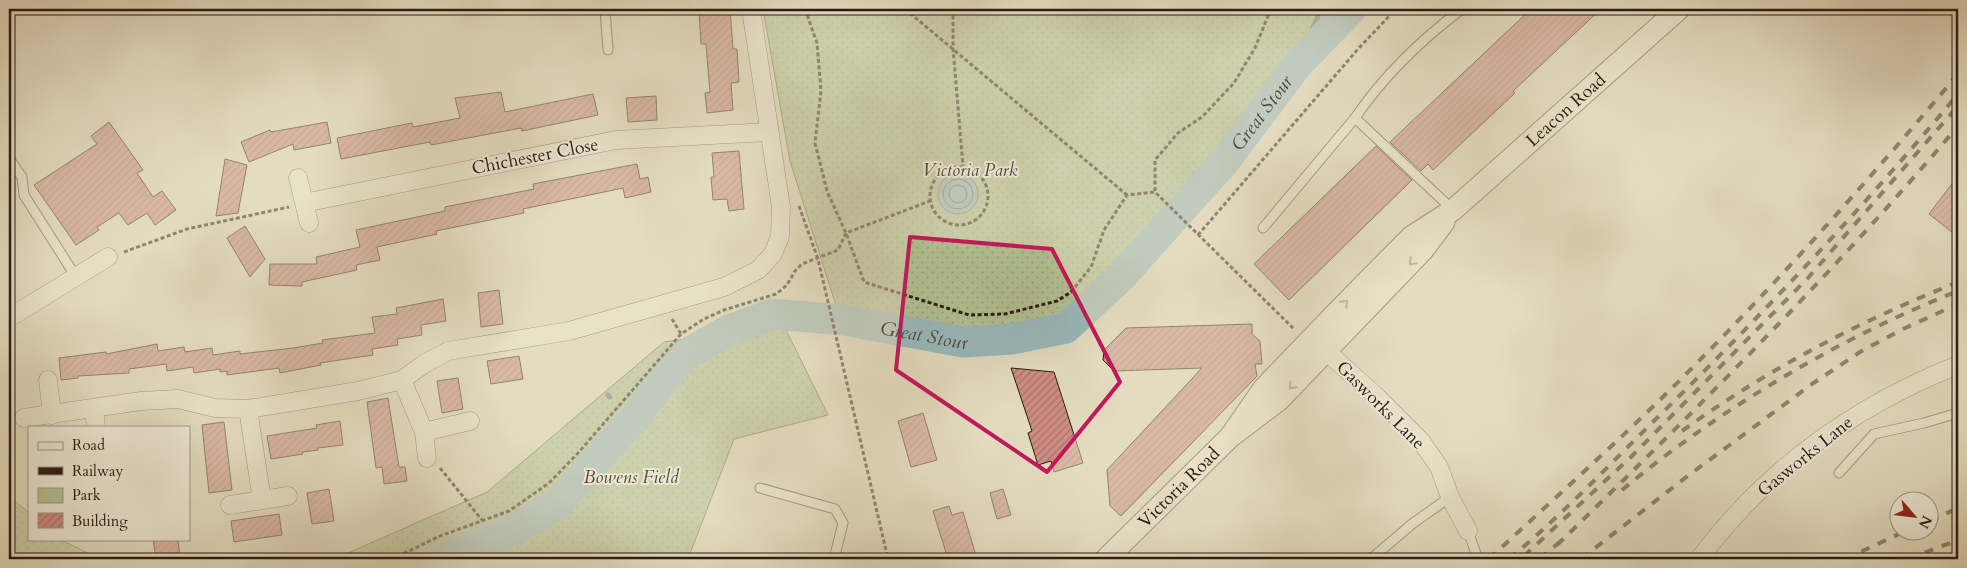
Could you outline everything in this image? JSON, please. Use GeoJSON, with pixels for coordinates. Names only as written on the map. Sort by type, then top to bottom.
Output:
{"type":"FeatureCollection","features":[{"type":"Feature","properties":{"kind":"street"},"geometry":{"type":"LineString","coordinates":[[24,418],[141,401],[178,399],[215,408],[248,409],[358,391],[402,380],[424,364],[448,352],[568,331],[724,287],[758,270],[773,254],[780,236],[781,206],[750,9]]}},
{"type":"Feature","properties":{"kind":"street","name":"Leacon Road"},"geometry":{"type":"LineString","coordinates":[[1319,345],[1423,250],[1453,210],[1679,9]]}},
{"type":"Feature","properties":{"kind":"street","name":"Chichester Close"},"geometry":{"type":"LineString","coordinates":[[304,203],[616,140],[769,132]]}},
{"type":"Feature","properties":{"kind":"street"},"geometry":{"type":"LineString","coordinates":[[298,178],[309,223]]}},
{"type":"Feature","properties":{"kind":"street"},"geometry":{"type":"LineString","coordinates":[[9,318],[108,257]]}},
{"type":"Feature","properties":{"kind":"street","name":"Victoria Road"},"geometry":{"type":"LineString","coordinates":[[1106,559],[1230,437],[1279,400],[1319,345]]}},
{"type":"Feature","properties":{"kind":"street","name":"Gasworks Lane"},"geometry":{"type":"LineString","coordinates":[[1319,345],[1421,440],[1439,467],[1450,497],[1468,531]]}},
{"type":"Feature","properties":{"kind":"street","name":"Gasworks Lane"},"geometry":{"type":"LineString","coordinates":[[1699,559],[1715,537],[1750,500],[1783,469],[1816,443],[1852,417],[1893,394],[1958,364]]}},
{"type":"Feature","properties":{"kind":"street"},"geometry":{"type":"LineString","coordinates":[[48,380],[52,415]]}},
{"type":"Feature","properties":{"kind":"street"},"geometry":{"type":"LineString","coordinates":[[402,380],[424,432],[433,463]]}},
{"type":"Feature","properties":{"kind":"street"},"geometry":{"type":"LineString","coordinates":[[94,408],[96,426]]}},
{"type":"Feature","properties":{"kind":"street"},"geometry":{"type":"LineString","coordinates":[[248,409],[262,500]]}},
{"type":"Feature","properties":{"kind":"street"},"geometry":{"type":"LineString","coordinates":[[424,432],[470,421]]}},
{"type":"Feature","properties":{"kind":"street"},"geometry":{"type":"LineString","coordinates":[[230,505],[288,496]]}},
{"type":"Feature","properties":{"kind":"lane"},"geometry":{"type":"LineString","coordinates":[[605,9],[608,50]]}},
{"type":"Feature","properties":{"kind":"lane"},"geometry":{"type":"LineString","coordinates":[[1263,228],[1355,118],[1368,99],[1420,45],[1462,9]]}},
{"type":"Feature","properties":{"kind":"lane"},"geometry":{"type":"LineString","coordinates":[[1355,118],[1453,210]]}},
{"type":"Feature","properties":{"kind":"lane"},"geometry":{"type":"LineString","coordinates":[[9,158],[22,177],[24,195],[76,276]]}},
{"type":"Feature","properties":{"kind":"lane"},"geometry":{"type":"LineString","coordinates":[[1839,473],[1874,434],[1958,414]]}},
{"type":"Feature","properties":{"kind":"lane"},"geometry":{"type":"LineString","coordinates":[[760,488],[835,509],[843,523],[834,559]]}},
{"type":"Feature","properties":{"kind":"lane"},"geometry":{"type":"LineString","coordinates":[[1371,559],[1412,524],[1450,497]]}},
{"type":"Feature","properties":{"kind":"lane","name":"Gasworks Lane"},"geometry":{"type":"LineString","coordinates":[[1468,531],[1478,559]]}},
{"type":"Feature","properties":{"kind":"path"},"geometry":{"type":"LineString","coordinates":[[806,9],[817,43],[821,91],[815,143],[827,190],[846,233],[864,282],[969,315],[1005,314],[1057,301],[1071,292],[1091,267],[1104,230],[1127,195]]}},
{"type":"Feature","properties":{"kind":"path"},"geometry":{"type":"LineString","coordinates":[[905,9],[1127,195],[1155,192]]}},
{"type":"Feature","properties":{"kind":"path"},"geometry":{"type":"LineString","coordinates":[[953,9],[953,48],[963,166]]}},
{"type":"Feature","properties":{"kind":"path"},"geometry":{"type":"LineString","coordinates":[[1271,9],[1255,48],[1234,83],[1202,117],[1178,133],[1155,160],[1155,192],[1295,329],[1319,345]]}},
{"type":"Feature","properties":{"kind":"path"},"geometry":{"type":"LineString","coordinates":[[1198,235],[1358,49],[1396,9]]}},
{"type":"Feature","properties":{"kind":"path"},"geometry":{"type":"LineString","coordinates":[[963,166],[973,170],[986,183],[988,202],[985,211],[971,223],[961,226],[943,221],[936,215],[930,201],[931,186],[936,177],[953,167],[963,166]]}},
{"type":"Feature","properties":{"kind":"path"},"geometry":{"type":"LineString","coordinates":[[797,200],[818,259],[888,559]]}},
{"type":"Feature","properties":{"kind":"path"},"geometry":{"type":"LineString","coordinates":[[392,559],[440,536],[509,511],[549,483],[579,452],[681,334],[704,319],[724,310],[776,294],[787,284],[802,264],[838,250],[846,233],[930,201]]}},
{"type":"Feature","properties":{"kind":"path"},"geometry":{"type":"LineString","coordinates":[[108,257],[187,229],[304,203]]}},
{"type":"Feature","properties":{"kind":"path"},"geometry":{"type":"LineString","coordinates":[[433,463],[482,520]]}},
{"type":"Feature","properties":{"kind":"highlighted area"},"geometry":{"type":"Polygon","coordinates":[[[910,237],[1052,249],[1120,382],[1047,472],[896,370],[910,237]]]}},
{"type":"Feature","properties":{"kind":"green space","name":"Victoria Park"},"geometry":{"type":"Polygon","coordinates":[[[763,9],[1338,9],[1318,31],[1309,35],[1261,106],[1241,130],[1166,214],[1084,301],[1065,318],[1048,325],[962,333],[838,312],[790,161],[763,9]]]}},
{"type":"Feature","properties":{"kind":"green space","name":"Bowens Field"},"geometry":{"type":"Polygon","coordinates":[[[784,326],[828,415],[734,439],[688,559],[334,559],[487,492],[664,342],[784,326]]]}},
{"type":"Feature","properties":{"kind":"green space"},"geometry":{"type":"Polygon","coordinates":[[[9,496],[28,512],[28,540],[61,540],[100,559],[9,559],[9,496]]]}},
{"type":"Feature","properties":{"kind":"water"},"geometry":{"type":"Polygon","coordinates":[[[962,174],[969,177],[975,183],[978,194],[977,202],[969,211],[962,214],[954,214],[947,211],[939,202],[938,190],[941,183],[950,175],[962,174]]]}},
{"type":"Feature","properties":{"kind":"building"},"geometry":{"type":"Polygon","coordinates":[[[730,9],[733,49],[737,49],[739,82],[731,83],[733,110],[707,113],[705,93],[710,92],[706,44],[701,44],[699,10],[730,9]]]}},
{"type":"Feature","properties":{"kind":"building"},"geometry":{"type":"Polygon","coordinates":[[[1531,9],[1601,9],[1513,91],[1515,93],[1433,170],[1428,164],[1421,171],[1390,142],[1531,9]]]}},
{"type":"Feature","properties":{"kind":"building"},"geometry":{"type":"Polygon","coordinates":[[[501,92],[505,112],[593,94],[598,115],[522,131],[521,128],[431,145],[430,142],[341,159],[337,138],[412,123],[413,127],[460,118],[455,98],[501,92]]]}},
{"type":"Feature","properties":{"kind":"building"},"geometry":{"type":"Polygon","coordinates":[[[656,96],[657,120],[628,122],[626,98],[656,96]]]}},
{"type":"Feature","properties":{"kind":"building"},"geometry":{"type":"Polygon","coordinates":[[[109,122],[143,170],[137,173],[153,197],[162,191],[176,210],[155,225],[147,213],[128,225],[119,213],[97,227],[99,230],[76,245],[34,185],[97,144],[91,136],[109,122]]]}},
{"type":"Feature","properties":{"kind":"building"},"geometry":{"type":"Polygon","coordinates":[[[327,122],[331,143],[294,150],[293,144],[249,162],[241,142],[270,130],[271,132],[327,122]]]}},
{"type":"Feature","properties":{"kind":"building"},"geometry":{"type":"Polygon","coordinates":[[[1376,146],[1412,180],[1289,300],[1254,264],[1376,146]]]}},
{"type":"Feature","properties":{"kind":"building"},"geometry":{"type":"Polygon","coordinates":[[[739,151],[744,209],[729,211],[727,199],[713,200],[711,177],[714,177],[712,153],[739,151]]]}},
{"type":"Feature","properties":{"kind":"building"},"geometry":{"type":"Polygon","coordinates":[[[225,159],[247,165],[238,213],[216,216],[225,159]]]}},
{"type":"Feature","properties":{"kind":"building"},"geometry":{"type":"Polygon","coordinates":[[[637,164],[640,179],[648,177],[651,192],[625,198],[623,188],[523,209],[524,213],[436,231],[437,234],[377,247],[380,260],[356,265],[357,270],[302,282],[302,286],[269,285],[270,264],[317,264],[316,257],[360,247],[356,230],[445,211],[445,207],[534,189],[533,184],[637,164]]]}},
{"type":"Feature","properties":{"kind":"building"},"geometry":{"type":"Polygon","coordinates":[[[1958,176],[1958,237],[1929,214],[1958,176]]]}},
{"type":"Feature","properties":{"kind":"building"},"geometry":{"type":"Polygon","coordinates":[[[245,226],[265,259],[250,277],[227,238],[245,226]]]}},
{"type":"Feature","properties":{"kind":"building"},"geometry":{"type":"Polygon","coordinates":[[[499,290],[503,324],[481,327],[478,293],[499,290]]]}},
{"type":"Feature","properties":{"kind":"building"},"geometry":{"type":"Polygon","coordinates":[[[443,299],[446,321],[421,325],[422,335],[397,339],[398,345],[372,349],[373,355],[320,363],[321,365],[280,373],[279,368],[227,375],[227,371],[220,372],[220,369],[194,373],[193,367],[167,371],[166,364],[129,369],[129,373],[78,376],[78,378],[61,380],[59,358],[106,352],[106,354],[157,344],[158,351],[184,347],[185,352],[212,348],[213,355],[240,351],[240,354],[293,348],[323,343],[322,340],[375,333],[372,317],[397,314],[396,308],[443,299]]]}},
{"type":"Feature","properties":{"kind":"building"},"geometry":{"type":"Polygon","coordinates":[[[1252,324],[1252,334],[1260,341],[1262,364],[1255,364],[1257,376],[1121,516],[1110,506],[1107,470],[1202,368],[1114,371],[1103,360],[1104,350],[1126,328],[1252,324]]]}},
{"type":"Feature","properties":{"kind":"building"},"geometry":{"type":"Polygon","coordinates":[[[519,356],[523,379],[491,384],[487,361],[519,356]]]}},
{"type":"Feature","properties":{"kind":"building"},"geometry":{"type":"Polygon","coordinates":[[[1011,368],[1054,372],[1083,463],[1054,472],[1051,461],[1038,465],[1028,433],[1032,431],[1011,368]]]}},
{"type":"Feature","properties":{"kind":"building"},"geometry":{"type":"Polygon","coordinates":[[[458,378],[463,409],[442,413],[437,381],[458,378]]]}},
{"type":"Feature","properties":{"kind":"building"},"geometry":{"type":"Polygon","coordinates":[[[388,398],[399,467],[405,467],[407,481],[384,484],[382,467],[376,468],[367,402],[388,398]]]}},
{"type":"Feature","properties":{"kind":"building"},"geometry":{"type":"Polygon","coordinates":[[[923,413],[937,460],[911,467],[898,421],[923,413]]]}},
{"type":"Feature","properties":{"kind":"building"},"geometry":{"type":"Polygon","coordinates":[[[340,421],[343,445],[318,448],[318,450],[302,452],[303,454],[271,459],[267,436],[317,428],[316,425],[340,421]]]}},
{"type":"Feature","properties":{"kind":"building"},"geometry":{"type":"Polygon","coordinates":[[[224,422],[232,490],[209,493],[202,425],[224,422]]]}},
{"type":"Feature","properties":{"kind":"building"},"geometry":{"type":"Polygon","coordinates":[[[329,489],[334,521],[312,524],[307,493],[329,489]]]}},
{"type":"Feature","properties":{"kind":"building"},"geometry":{"type":"Polygon","coordinates":[[[1003,489],[1011,515],[997,519],[990,493],[1003,489]]]}},
{"type":"Feature","properties":{"kind":"building"},"geometry":{"type":"Polygon","coordinates":[[[949,506],[952,515],[963,512],[977,559],[948,559],[933,511],[949,506]]]}},
{"type":"Feature","properties":{"kind":"building"},"geometry":{"type":"Polygon","coordinates":[[[279,514],[282,535],[234,542],[231,521],[279,514]]]}},
{"type":"Feature","properties":{"kind":"building"},"geometry":{"type":"Polygon","coordinates":[[[153,540],[178,540],[180,559],[156,559],[153,540]]]}},
{"type":"Feature","properties":{"kind":"waterway"},"geometry":{"type":"LineString","coordinates":[[1297,65],[1321,9]]}},
{"type":"Feature","properties":{"kind":"waterway","name":"Great Stour"},"geometry":{"type":"LineString","coordinates":[[443,559],[507,533],[557,505],[635,417],[682,357],[727,331],[772,314],[844,320],[963,342],[1012,339],[1066,328],[1120,278],[1224,162],[1297,65],[1351,9]]}},
{"type":"Feature","properties":{"kind":"waterway","name":"Great Stour"},"geometry":{"type":"LineString","coordinates":[[629,412],[635,417]]}},
{"type":"Feature","properties":{"kind":"railway"},"geometry":{"type":"LineString","coordinates":[[1489,559],[1645,415],[1729,330],[1830,222],[1958,74]]}},
{"type":"Feature","properties":{"kind":"railway"},"geometry":{"type":"LineString","coordinates":[[1509,559],[1584,490],[1773,300],[1886,178],[1958,94]]}},
{"type":"Feature","properties":{"kind":"railway"},"geometry":{"type":"LineString","coordinates":[[1524,556],[1631,457],[1807,279],[1958,106]]}},
{"type":"Feature","properties":{"kind":"railway"},"geometry":{"type":"LineString","coordinates":[[1557,545],[1661,443],[1813,288],[1911,181],[1958,126]]}},
{"type":"Feature","properties":{"kind":"railway"},"geometry":{"type":"LineString","coordinates":[[1682,431],[1748,387],[1816,348],[1885,313],[1958,282]]}},
{"type":"Feature","properties":{"kind":"railway"},"geometry":{"type":"LineString","coordinates":[[1622,490],[1659,460],[1740,404],[1782,378],[1870,330],[1958,291]]}},
{"type":"Feature","properties":{"kind":"railway"},"geometry":{"type":"LineString","coordinates":[[1581,559],[1685,478],[1812,384],[1860,352],[1903,329],[1958,304]]}},
{"type":"Feature","properties":{"kind":"railway"},"geometry":{"type":"LineString","coordinates":[[1940,516],[1958,508]]}},
{"type":"Feature","properties":{"kind":"railway"},"geometry":{"type":"LineString","coordinates":[[1845,559],[1890,538]]}},
{"type":"Feature","properties":{"kind":"railway"},"geometry":{"type":"LineString","coordinates":[[1540,559],[1562,540]]}},
{"type":"Feature","properties":{"kind":"railway"},"geometry":{"type":"LineString","coordinates":[[1908,559],[1958,540]]}}]}
